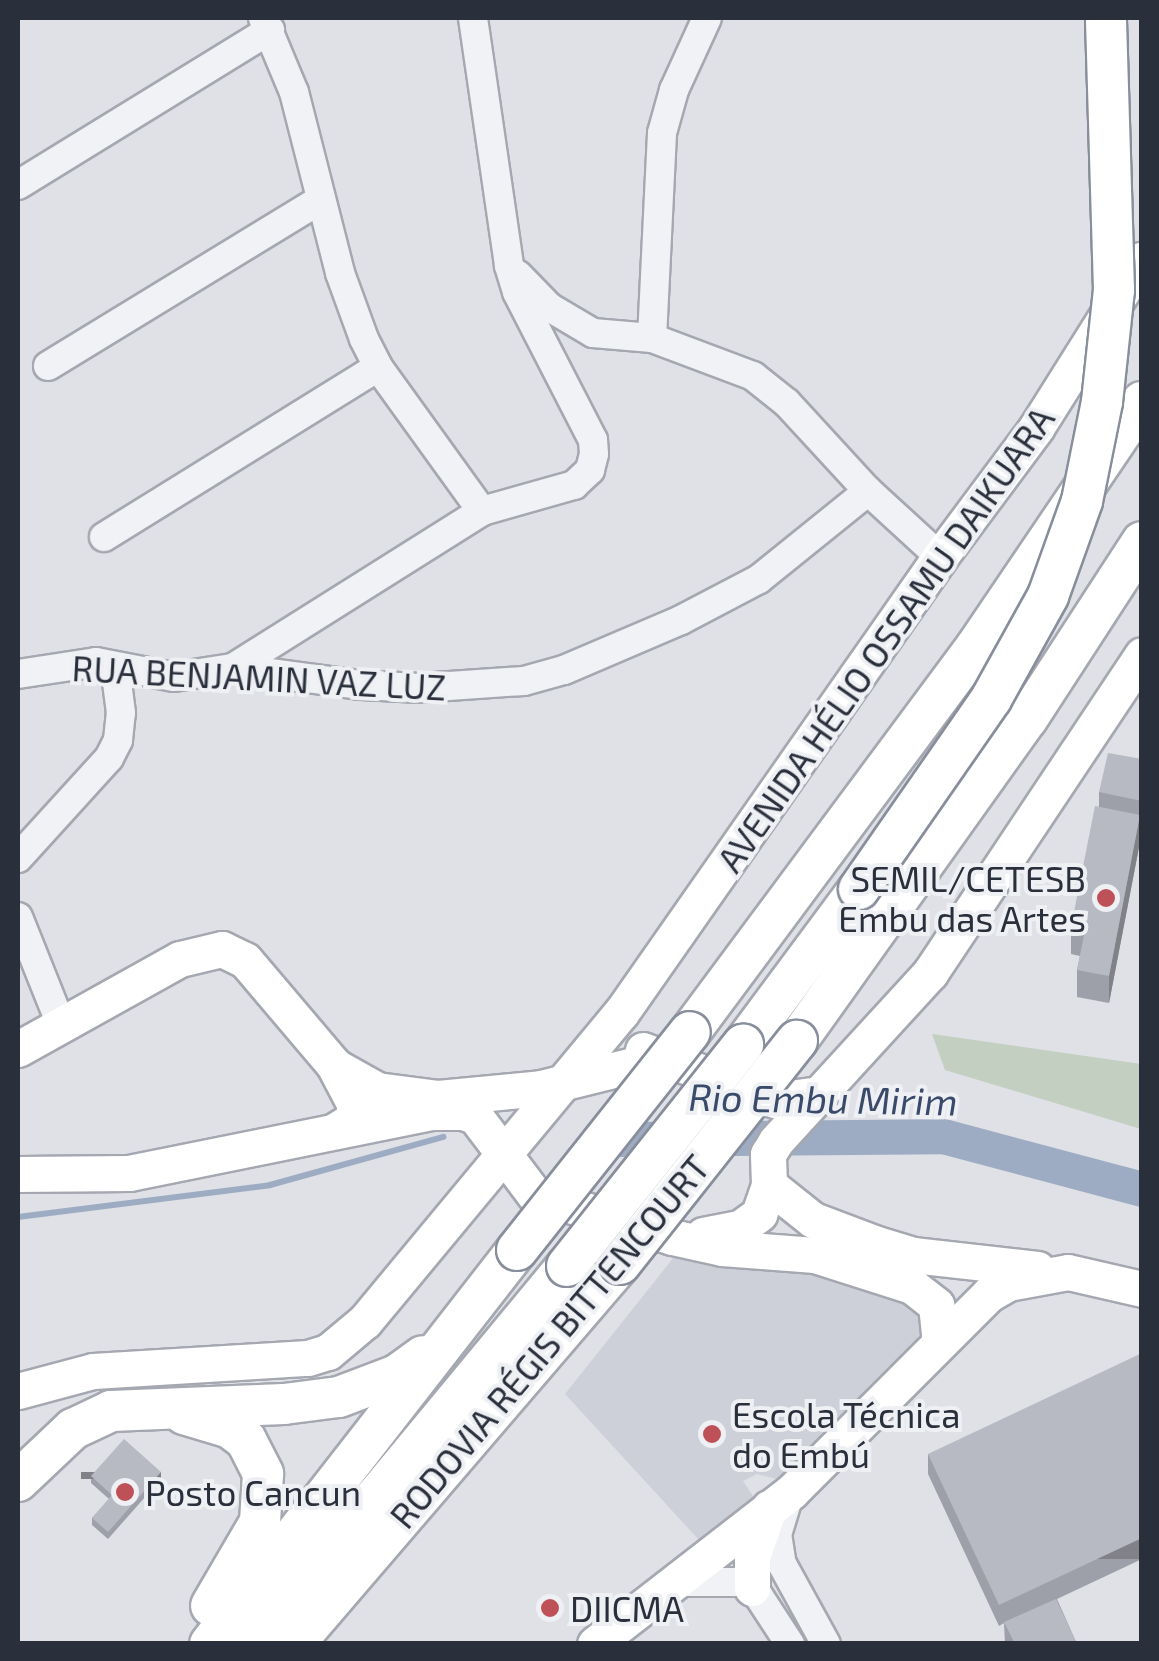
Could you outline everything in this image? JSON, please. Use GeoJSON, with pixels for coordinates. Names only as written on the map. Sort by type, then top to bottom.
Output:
{"type":"FeatureCollection","features":[{"type":"Feature","properties":{"kind":"highway"},"geometry":{"type":"LineString","coordinates":[[254,1644],[567,1266],[742,1044],[859,889],[991,699],[1048,596],[1082,501],[1102,402],[1114,290],[1106,18]]}},
{"type":"Feature","properties":{"kind":"highway","name":"RODOVIA RÉGIS BITTENCOURT"},"geometry":{"type":"LineString","coordinates":[[210,1644],[517,1250],[976,647],[1142,402]]}},
{"type":"Feature","properties":{"kind":"highway","name":"RODOVIA RÉGIS BITTENCOURT"},"geometry":{"type":"LineString","coordinates":[[294,1644],[620,1264],[797,1042],[1027,720],[1142,542]]}},
{"type":"Feature","properties":{"kind":"highway"},"geometry":{"type":"LineString","coordinates":[[22,1473],[58,1440],[90,1418],[146,1407],[284,1404],[339,1396],[397,1375],[447,1340]]}},
{"type":"Feature","properties":{"kind":"highway"},"geometry":{"type":"LineString","coordinates":[[146,1407],[230,1428],[257,1454],[263,1474],[260,1522],[190,1644]]}},
{"type":"Feature","properties":{"kind":"main road","name":"AVENIDA HÉLIO OSSAMU DAIKUARA"},"geometry":{"type":"LineString","coordinates":[[18,1391],[93,1371],[284,1362],[328,1352],[366,1321],[621,1013],[940,557],[1036,428],[1142,260]]}},
{"type":"Feature","properties":{"kind":"main road"},"geometry":{"type":"LineString","coordinates":[[672,1237],[740,1228],[758,1214],[778,1139],[930,973],[1142,655]]}},
{"type":"Feature","properties":{"kind":"main road"},"geometry":{"type":"LineString","coordinates":[[18,1049],[60,1022],[204,950],[222,949],[246,960],[334,1066],[355,1105],[352,1120],[336,1130]]}},
{"type":"Feature","properties":{"kind":"main road"},"geometry":{"type":"LineString","coordinates":[[621,1013],[630,1044],[665,1051],[778,1139],[813,1220],[914,1255],[1068,1272],[1142,1289]]}},
{"type":"Feature","properties":{"kind":"main road"},"geometry":{"type":"LineString","coordinates":[[334,1066],[377,1090],[475,1111],[665,1051]]}},
{"type":"Feature","properties":{"kind":"main road"},"geometry":{"type":"LineString","coordinates":[[507,1152],[665,1051]]}},
{"type":"Feature","properties":{"kind":"main road"},"geometry":{"type":"LineString","coordinates":[[18,1174],[129,1174],[336,1130],[450,1110],[474,1116],[475,1111]]}},
{"type":"Feature","properties":{"kind":"main road"},"geometry":{"type":"LineString","coordinates":[[475,1111],[534,1194],[672,1237],[722,1248],[815,1255],[912,1286],[936,1304],[940,1342]]}},
{"type":"Feature","properties":{"kind":"main road"},"geometry":{"type":"LineString","coordinates":[[475,1111],[483,1155],[476,1184]]}},
{"type":"Feature","properties":{"kind":"main road","name":"AVENIDA HÉLIO OSSAMU DAIKUARA"},"geometry":{"type":"LineString","coordinates":[[438,1230],[506,1197],[534,1194]]}},
{"type":"Feature","properties":{"kind":"main road"},"geometry":{"type":"LineString","coordinates":[[595,1644],[781,1499],[988,1294],[1008,1282],[1068,1272]]}},
{"type":"Feature","properties":{"kind":"main road"},"geometry":{"type":"LineString","coordinates":[[752,1588],[752,1557],[781,1499]]}},
{"type":"Feature","properties":{"kind":"street"},"geometry":{"type":"LineString","coordinates":[[233,668],[482,511],[574,485],[590,470],[594,454],[579,408],[526,308],[509,265],[473,18]]}},
{"type":"Feature","properties":{"kind":"street"},"geometry":{"type":"LineString","coordinates":[[652,338],[662,134],[674,90],[707,18]]}},
{"type":"Feature","properties":{"kind":"street"},"geometry":{"type":"LineString","coordinates":[[18,185],[267,24],[294,92],[340,272],[378,367],[482,511]]}},
{"type":"Feature","properties":{"kind":"street"},"geometry":{"type":"LineString","coordinates":[[48,366],[320,200]]}},
{"type":"Feature","properties":{"kind":"street"},"geometry":{"type":"LineString","coordinates":[[509,265],[549,307],[593,333],[652,338],[754,376],[940,557]]}},
{"type":"Feature","properties":{"kind":"street"},"geometry":{"type":"LineString","coordinates":[[104,537],[378,367]]}},
{"type":"Feature","properties":{"kind":"street","name":"RUA BENJAMIN VAZ LUZ"},"geometry":{"type":"LineString","coordinates":[[18,674],[96,662],[174,678],[233,668],[301,679],[420,688],[524,681],[564,670],[681,620],[759,579],[868,491]]}},
{"type":"Feature","properties":{"kind":"street"},"geometry":{"type":"LineString","coordinates":[[18,858],[109,758],[118,740],[121,713],[115,666]]}},
{"type":"Feature","properties":{"kind":"street"},"geometry":{"type":"LineString","coordinates":[[18,917],[60,1022]]}},
{"type":"Feature","properties":{"kind":"street"},"geometry":{"type":"LineString","coordinates":[[781,1499],[778,1548],[782,1564],[826,1644]]}},
{"type":"Feature","properties":{"kind":"street"},"geometry":{"type":"LineString","coordinates":[[673,1582],[733,1580],[752,1588],[790,1644]]}},
{"type":"Feature","properties":{"kind":"shaded area","name":"Escola Técnica do Embú"},"geometry":{"type":"Polygon","coordinates":[[[674,1257],[725,1267],[784,1270],[797,1265],[922,1309],[925,1335],[777,1479],[757,1474],[743,1481],[755,1499],[699,1540],[565,1394],[674,1257]]]}},
{"type":"Feature","properties":{"kind":"green space"},"geometry":{"type":"Polygon","coordinates":[[[932,1034],[1141,1064],[1141,1129],[945,1070],[932,1034]]]}},
{"type":"Feature","properties":{"kind":"building"},"geometry":{"type":"Polygon","coordinates":[[[1108,753],[1142,759],[1142,801],[1099,792],[1108,753]]]}},
{"type":"Feature","properties":{"kind":"building","name":"SEMIL/CETESB Embu das Artes"},"geometry":{"type":"Polygon","coordinates":[[[1095,806],[1140,815],[1109,976],[1077,970],[1085,930],[1071,927],[1095,806]]]}},
{"type":"Feature","properties":{"kind":"building"},"geometry":{"type":"Polygon","coordinates":[[[1142,1353],[1142,1538],[999,1605],[928,1454],[1142,1353]]]}},
{"type":"Feature","properties":{"kind":"building","name":"Posto Cancun"},"geometry":{"type":"Polygon","coordinates":[[[124,1439],[161,1472],[108,1532],[92,1518],[112,1495],[91,1476],[124,1439]]]}},
{"type":"Feature","properties":{"kind":"building"},"geometry":{"type":"Polygon","coordinates":[[[1056,1599],[1077,1644],[1015,1644],[1004,1622],[1056,1599]]]}},
{"type":"Feature","properties":{"kind":"waterway","name":"Rio Embu Mirim"},"geometry":{"type":"LineString","coordinates":[[617,1139],[943,1136],[1142,1189]]}},
{"type":"Feature","properties":{"kind":"waterway"},"geometry":{"type":"LineString","coordinates":[[18,1217],[270,1185],[443,1137]]}},
{"type":"Feature","properties":{"kind":"place","name":"SEMIL/CETESB Embu das Artes"},"geometry":{"type":"Point","coordinates":[1106,898]}},
{"type":"Feature","properties":{"kind":"place","name":"Escola Técnica do Embú"},"geometry":{"type":"Point","coordinates":[712,1434]}},
{"type":"Feature","properties":{"kind":"place","name":"Posto Cancun"},"geometry":{"type":"Point","coordinates":[125,1492]}},
{"type":"Feature","properties":{"kind":"place","name":"DIICMA"},"geometry":{"type":"Point","coordinates":[550,1608]}}]}
